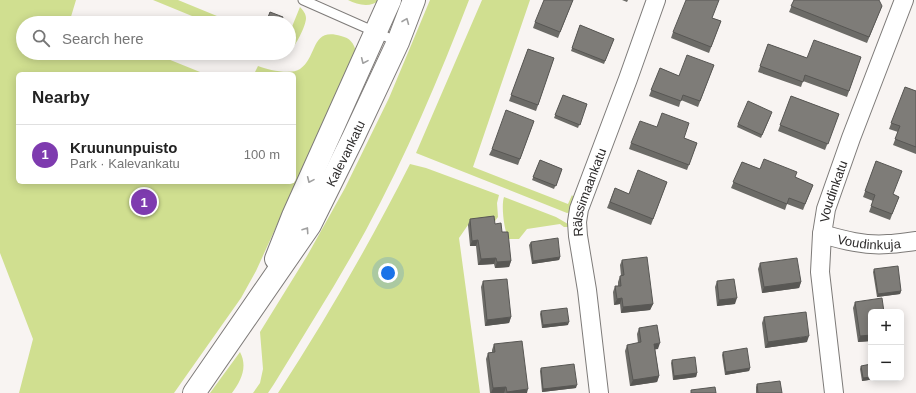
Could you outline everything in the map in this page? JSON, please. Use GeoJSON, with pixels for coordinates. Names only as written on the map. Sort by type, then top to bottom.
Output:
{"type":"FeatureCollection","features":[{"type":"Feature","properties":{"kind":"main road","name":"Kalevankatu"},"geometry":{"type":"LineString","coordinates":[[260,297],[293,216],[390,0]]}},
{"type":"Feature","properties":{"kind":"main road","name":"Kalevankatu"},"geometry":{"type":"LineString","coordinates":[[194,393],[310,225],[398,42],[414,0]]}},
{"type":"Feature","properties":{"kind":"street","name":"Rälssimaankatu"},"geometry":{"type":"LineString","coordinates":[[599,393],[587,290],[577,222],[579,209],[626,86],[656,0]]}},
{"type":"Feature","properties":{"kind":"street","name":"Voudinkatu"},"geometry":{"type":"LineString","coordinates":[[834,393],[820,272],[822,234],[826,209],[904,0]]}},
{"type":"Feature","properties":{"kind":"street","name":"Voudinkuja"},"geometry":{"type":"LineString","coordinates":[[822,234],[858,243],[886,245],[916,241]]}},
{"type":"Feature","properties":{"kind":"lane"},"geometry":{"type":"LineString","coordinates":[[303,0],[398,42]]}},
{"type":"Feature","properties":{"kind":"green space"},"geometry":{"type":"Polygon","coordinates":[[[0,0],[76,0],[71,16],[16,16],[16,60],[170,60],[200,72],[16,72],[16,184],[296,184],[256,271],[241,298],[174,393],[19,393],[33,339],[0,253],[0,0]]]}},
{"type":"Feature","properties":{"kind":"green space"},"geometry":{"type":"Polygon","coordinates":[[[153,0],[178,0],[217,16],[192,16],[153,0]]]}},
{"type":"Feature","properties":{"kind":"green space"},"geometry":{"type":"Polygon","coordinates":[[[348,0],[380,0],[376,3],[364,5],[348,0]]]}},
{"type":"Feature","properties":{"kind":"green space"},"geometry":{"type":"Polygon","coordinates":[[[430,0],[469,0],[446,58],[395,174],[355,250],[274,384],[268,393],[253,393],[260,383],[263,369],[260,332],[307,256],[345,188],[389,98],[430,0]]]}},
{"type":"Feature","properties":{"kind":"green space"},"geometry":{"type":"Polygon","coordinates":[[[482,0],[530,0],[473,167],[568,204],[572,195],[575,199],[571,212],[567,213],[416,153],[482,0]]]}},
{"type":"Feature","properties":{"kind":"green space"},"geometry":{"type":"Polygon","coordinates":[[[300,7],[305,15],[306,22],[296,43],[296,17],[300,7]]]}},
{"type":"Feature","properties":{"kind":"green space"},"geometry":{"type":"Polygon","coordinates":[[[331,34],[344,37],[351,41],[356,52],[296,183],[296,72],[291,72],[300,69],[306,64],[319,39],[324,36],[331,34]]]}},
{"type":"Feature","properties":{"kind":"green space"},"geometry":{"type":"Polygon","coordinates":[[[258,66],[285,72],[255,72],[258,66]]]}},
{"type":"Feature","properties":{"kind":"green space"},"geometry":{"type":"Polygon","coordinates":[[[410,164],[426,168],[499,195],[497,203],[498,217],[495,221],[468,225],[459,238],[480,393],[278,393],[347,280],[410,164]]]}},
{"type":"Feature","properties":{"kind":"green space"},"geometry":{"type":"Polygon","coordinates":[[[504,197],[556,217],[568,224],[569,227],[564,227],[560,224],[527,229],[519,239],[509,239],[507,236],[504,218],[504,197]]]}},
{"type":"Feature","properties":{"kind":"green space"},"geometry":{"type":"Polygon","coordinates":[[[240,352],[243,363],[242,374],[241,379],[232,393],[210,393],[240,352]]]}},
{"type":"Feature","properties":{"kind":"building"},"geometry":{"type":"Polygon","coordinates":[[[544,0],[573,0],[560,32],[535,22],[544,0]]]}},
{"type":"Feature","properties":{"kind":"building"},"geometry":{"type":"Polygon","coordinates":[[[686,0],[719,0],[712,18],[721,21],[711,47],[673,32],[686,0]]]}},
{"type":"Feature","properties":{"kind":"building"},"geometry":{"type":"Polygon","coordinates":[[[794,0],[879,0],[882,6],[869,37],[791,6],[794,0]]]}},
{"type":"Feature","properties":{"kind":"building"},"geometry":{"type":"Polygon","coordinates":[[[270,12],[280,16],[268,16],[270,12]]]}},
{"type":"Feature","properties":{"kind":"building"},"geometry":{"type":"Polygon","coordinates":[[[580,25],[614,39],[605,61],[572,48],[580,25]]]}},
{"type":"Feature","properties":{"kind":"building"},"geometry":{"type":"Polygon","coordinates":[[[814,40],[861,57],[849,91],[805,75],[803,82],[760,66],[768,44],[807,58],[814,40]]]}},
{"type":"Feature","properties":{"kind":"building"},"geometry":{"type":"Polygon","coordinates":[[[528,49],[554,58],[538,105],[511,95],[528,49]]]}},
{"type":"Feature","properties":{"kind":"building"},"geometry":{"type":"Polygon","coordinates":[[[687,55],[714,65],[700,101],[683,95],[681,101],[651,90],[660,68],[679,76],[687,55]]]}},
{"type":"Feature","properties":{"kind":"building"},"geometry":{"type":"Polygon","coordinates":[[[905,87],[916,91],[916,147],[895,139],[900,126],[891,123],[905,87]]]}},
{"type":"Feature","properties":{"kind":"building"},"geometry":{"type":"Polygon","coordinates":[[[563,95],[587,104],[580,125],[555,115],[563,95]]]}},
{"type":"Feature","properties":{"kind":"building"},"geometry":{"type":"Polygon","coordinates":[[[791,96],[839,114],[828,144],[780,125],[791,96]]]}},
{"type":"Feature","properties":{"kind":"building"},"geometry":{"type":"Polygon","coordinates":[[[748,101],[772,112],[762,135],[738,124],[748,101]]]}},
{"type":"Feature","properties":{"kind":"building"},"geometry":{"type":"Polygon","coordinates":[[[506,110],[534,121],[520,159],[492,149],[506,110]]]}},
{"type":"Feature","properties":{"kind":"building"},"geometry":{"type":"Polygon","coordinates":[[[662,113],[689,123],[684,138],[697,143],[689,165],[631,143],[640,121],[657,127],[662,113]]]}},
{"type":"Feature","properties":{"kind":"building"},"geometry":{"type":"Polygon","coordinates":[[[764,159],[797,172],[795,177],[813,185],[805,204],[789,198],[787,204],[733,182],[742,162],[760,169],[764,159]]]}},
{"type":"Feature","properties":{"kind":"building"},"geometry":{"type":"Polygon","coordinates":[[[540,160],[562,169],[556,186],[533,177],[540,160]]]}},
{"type":"Feature","properties":{"kind":"building"},"geometry":{"type":"Polygon","coordinates":[[[876,161],[902,171],[893,194],[899,197],[892,214],[871,206],[875,195],[865,191],[876,161]]]}},
{"type":"Feature","properties":{"kind":"building"},"geometry":{"type":"Polygon","coordinates":[[[638,170],[667,182],[653,219],[610,202],[615,188],[629,194],[638,170]]]}},
{"type":"Feature","properties":{"kind":"building"},"geometry":{"type":"Polygon","coordinates":[[[494,216],[495,224],[501,223],[502,232],[508,232],[511,261],[497,262],[496,258],[481,259],[478,240],[472,241],[470,219],[494,216]]]}},
{"type":"Feature","properties":{"kind":"building"},"geometry":{"type":"Polygon","coordinates":[[[558,238],[560,257],[533,261],[531,242],[558,238]]]}},
{"type":"Feature","properties":{"kind":"building"},"geometry":{"type":"Polygon","coordinates":[[[647,257],[653,304],[623,307],[622,298],[617,299],[615,286],[621,286],[620,276],[624,275],[622,260],[647,257]]]}},
{"type":"Feature","properties":{"kind":"building"},"geometry":{"type":"Polygon","coordinates":[[[797,258],[801,282],[764,287],[760,263],[797,258]]]}},
{"type":"Feature","properties":{"kind":"building"},"geometry":{"type":"Polygon","coordinates":[[[898,266],[901,291],[878,294],[874,269],[898,266]]]}},
{"type":"Feature","properties":{"kind":"building"},"geometry":{"type":"Polygon","coordinates":[[[507,279],[511,317],[487,320],[483,281],[507,279]]]}},
{"type":"Feature","properties":{"kind":"building"},"geometry":{"type":"Polygon","coordinates":[[[734,279],[737,298],[719,300],[717,281],[734,279]]]}},
{"type":"Feature","properties":{"kind":"building"},"geometry":{"type":"Polygon","coordinates":[[[882,298],[884,309],[868,309],[868,335],[860,336],[855,302],[882,298]]]}},
{"type":"Feature","properties":{"kind":"building"},"geometry":{"type":"Polygon","coordinates":[[[567,308],[569,322],[543,325],[541,311],[567,308]]]}},
{"type":"Feature","properties":{"kind":"building"},"geometry":{"type":"Polygon","coordinates":[[[806,312],[809,336],[768,342],[764,317],[806,312]]]}},
{"type":"Feature","properties":{"kind":"building"},"geometry":{"type":"Polygon","coordinates":[[[657,325],[660,343],[654,344],[659,376],[633,380],[627,345],[641,342],[639,328],[657,325]]]}},
{"type":"Feature","properties":{"kind":"building"},"geometry":{"type":"Polygon","coordinates":[[[522,341],[528,389],[507,392],[506,387],[493,388],[488,353],[495,352],[494,344],[522,341]]]}},
{"type":"Feature","properties":{"kind":"building"},"geometry":{"type":"Polygon","coordinates":[[[747,348],[750,368],[726,372],[723,352],[747,348]]]}},
{"type":"Feature","properties":{"kind":"building"},"geometry":{"type":"Polygon","coordinates":[[[695,357],[697,373],[674,376],[672,360],[695,357]]]}},
{"type":"Feature","properties":{"kind":"building"},"geometry":{"type":"Polygon","coordinates":[[[574,364],[577,385],[543,389],[541,368],[574,364]]]}},
{"type":"Feature","properties":{"kind":"building"},"geometry":{"type":"Polygon","coordinates":[[[868,365],[868,377],[863,378],[861,366],[868,365]]]}},
{"type":"Feature","properties":{"kind":"building"},"geometry":{"type":"Polygon","coordinates":[[[780,381],[782,393],[758,393],[757,384],[780,381]]]}},
{"type":"Feature","properties":{"kind":"building"},"geometry":{"type":"Polygon","coordinates":[[[715,387],[716,393],[691,393],[691,390],[715,387]]]}},
{"type":"Feature","properties":{"kind":"place","name":"Kruununpuisto"},"geometry":{"type":"Point","coordinates":[144,202]}}]}
